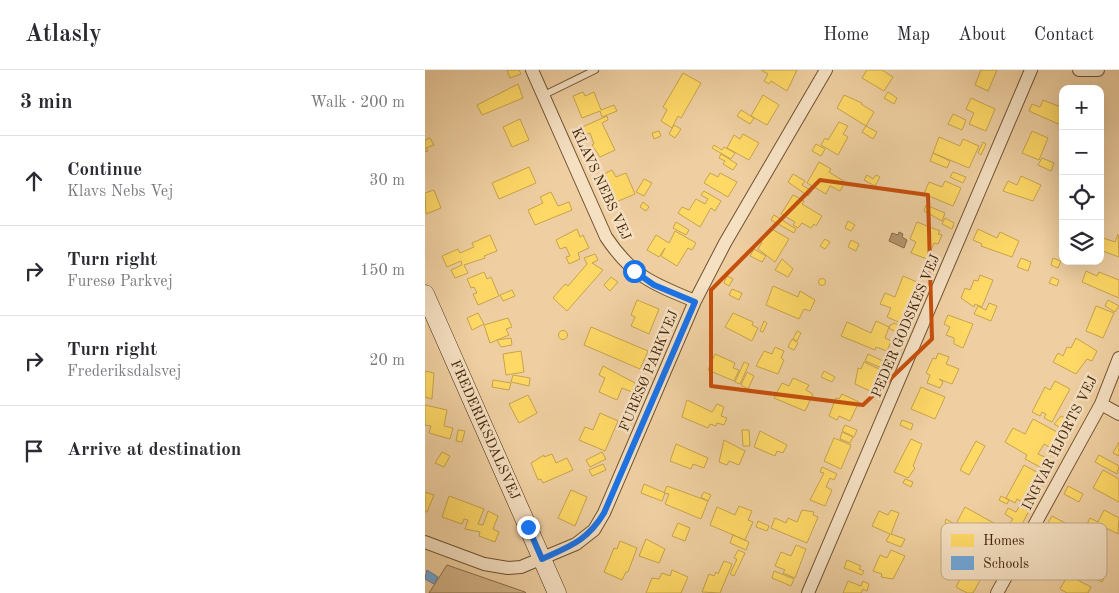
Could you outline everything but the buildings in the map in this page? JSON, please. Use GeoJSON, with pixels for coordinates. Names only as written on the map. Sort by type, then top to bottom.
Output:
{"type":"FeatureCollection","features":[{"type":"Feature","properties":{"kind":"street","name":"KLAVS NEBS VEJ"},"geometry":{"type":"LineString","coordinates":[[532,70],[607,237],[620,257],[654,285],[695,302]]}},
{"type":"Feature","properties":{"kind":"street","name":"FURESØ PARKVEJ"},"geometry":{"type":"LineString","coordinates":[[425,542],[484,564],[508,568],[521,567],[576,544],[594,530],[604,513],[695,302],[725,243],[826,70]]}},
{"type":"Feature","properties":{"kind":"street","name":"PEDER GODSKES VEJ"},"geometry":{"type":"LineString","coordinates":[[808,593],[1031,70]]}},
{"type":"Feature","properties":{"kind":"street"},"geometry":{"type":"LineString","coordinates":[[1079,70],[1099,70]]}},
{"type":"Feature","properties":{"kind":"street","name":"FREDERIKSDALSVEJ"},"geometry":{"type":"LineString","coordinates":[[425,294],[557,593]]}},
{"type":"Feature","properties":{"kind":"street","name":"INGVAR HJORTS VEJ"},"geometry":{"type":"LineString","coordinates":[[1036,523],[1101,404],[1119,358]]}},
{"type":"Feature","properties":{"kind":"street"},"geometry":{"type":"LineString","coordinates":[[1101,404],[1119,414]]}},
{"type":"Feature","properties":{"kind":"street","name":"INGVAR HJORTS VEJ"},"geometry":{"type":"LineString","coordinates":[[997,593],[1004,580]]}},
{"type":"Feature","properties":{"kind":"lane"},"geometry":{"type":"LineString","coordinates":[[543,96],[595,70]]}},
{"type":"Feature","properties":{"kind":"highlighted area"},"geometry":{"type":"Polygon","coordinates":[[[820,180],[928,195],[932,339],[863,405],[711,386],[711,290],[820,180]]]}},
{"type":"Feature","properties":{"kind":"shaded area"},"geometry":{"type":"Polygon","coordinates":[[[899,232],[907,240],[904,248],[889,241],[892,233],[898,235],[899,232]]]}},
{"type":"Feature","properties":{"kind":"shaded area"},"geometry":{"type":"Polygon","coordinates":[[[447,565],[525,592],[526,593],[429,593],[447,565]]]}},
{"type":"Feature","properties":{"kind":"route"},"geometry":{"type":"LineString","coordinates":[[528,527],[542,559],[576,544],[594,530],[604,513],[695,302],[654,285],[634,271]]}}]}
